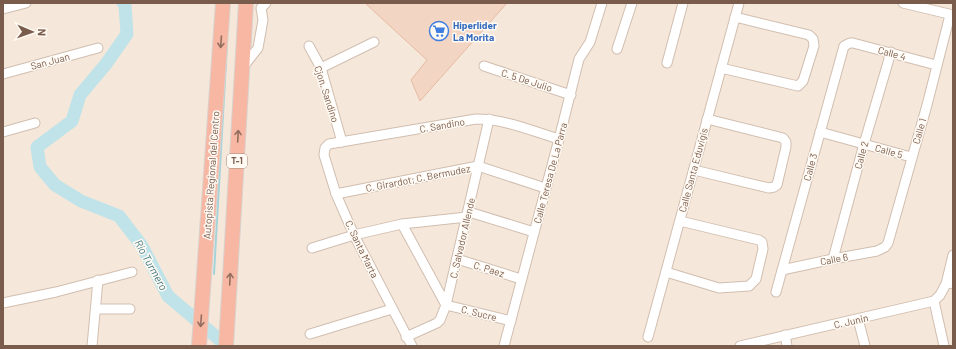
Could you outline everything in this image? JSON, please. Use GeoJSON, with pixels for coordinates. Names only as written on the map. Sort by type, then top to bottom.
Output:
{"type":"FeatureCollection","features":[{"type":"Feature","properties":{"kind":"highway","name":"Autopista Regional del Centro"},"geometry":{"type":"LineString","coordinates":[[199,346],[223,3]]}},
{"type":"Feature","properties":{"kind":"highway","name":"T-1"},"geometry":{"type":"LineString","coordinates":[[226,346],[246,10]]}},
{"type":"Feature","properties":{"kind":"street"},"geometry":{"type":"LineString","coordinates":[[3,9],[26,3]]}},
{"type":"Feature","properties":{"kind":"street","name":"Calle Teresa De La Parra"},"geometry":{"type":"LineString","coordinates":[[504,346],[571,95],[578,59],[590,42],[602,3]]}},
{"type":"Feature","properties":{"kind":"street"},"geometry":{"type":"LineString","coordinates":[[617,49],[632,3]]}},
{"type":"Feature","properties":{"kind":"street"},"geometry":{"type":"LineString","coordinates":[[667,63],[683,3]]}},
{"type":"Feature","properties":{"kind":"street","name":"Calle Santa Eduvigis"},"geometry":{"type":"LineString","coordinates":[[648,337],[738,3]]}},
{"type":"Feature","properties":{"kind":"street"},"geometry":{"type":"LineString","coordinates":[[906,3],[951,15]]}},
{"type":"Feature","properties":{"kind":"street"},"geometry":{"type":"LineString","coordinates":[[243,67],[258,48],[264,6],[246,10]]}},
{"type":"Feature","properties":{"kind":"street","name":"Calle 1"},"geometry":{"type":"LineString","coordinates":[[885,247],[889,239],[951,15]]}},
{"type":"Feature","properties":{"kind":"street"},"geometry":{"type":"LineString","coordinates":[[721,68],[796,86],[801,85],[804,81],[814,46],[814,39],[809,35],[734,17]]}},
{"type":"Feature","properties":{"kind":"street"},"geometry":{"type":"LineString","coordinates":[[321,68],[374,42]]}},
{"type":"Feature","properties":{"kind":"street","name":"Calle 4"},"geometry":{"type":"LineString","coordinates":[[847,44],[853,43],[936,65]]}},
{"type":"Feature","properties":{"kind":"street","name":"Calle 3"},"geometry":{"type":"LineString","coordinates":[[776,292],[843,50],[847,44]]}},
{"type":"Feature","properties":{"kind":"street","name":"Cjon. Sandino"},"geometry":{"type":"LineString","coordinates":[[309,46],[321,68],[342,142]]}},
{"type":"Feature","properties":{"kind":"street","name":"San Juan"},"geometry":{"type":"LineString","coordinates":[[3,74],[98,48]]}},
{"type":"Feature","properties":{"kind":"street","name":"Calle 2"},"geometry":{"type":"LineString","coordinates":[[833,259],[891,52]]}},
{"type":"Feature","properties":{"kind":"street","name":"C. 5 De Julio"},"geometry":{"type":"LineString","coordinates":[[484,66],[571,95]]}},
{"type":"Feature","properties":{"kind":"street","name":"C. Sandino"},"geometry":{"type":"LineString","coordinates":[[325,148],[329,144],[476,118],[503,121],[559,139]]}},
{"type":"Feature","properties":{"kind":"street","name":"C. Salvador Allende"},"geometry":{"type":"LineString","coordinates":[[406,337],[437,324],[446,305],[489,119]]}},
{"type":"Feature","properties":{"kind":"street"},"geometry":{"type":"LineString","coordinates":[[694,170],[774,188],[786,147],[786,142],[783,138],[707,119]]}},
{"type":"Feature","properties":{"kind":"street"},"geometry":{"type":"LineString","coordinates":[[3,132],[35,123]]}},
{"type":"Feature","properties":{"kind":"street","name":"Calle 5"},"geometry":{"type":"LineString","coordinates":[[820,132],[911,157]]}},
{"type":"Feature","properties":{"kind":"street","name":"C. Santa Marta"},"geometry":{"type":"LineString","coordinates":[[325,148],[324,155],[336,194],[354,235],[412,346]]}},
{"type":"Feature","properties":{"kind":"street","name":"C. Girardot; C. Bermudez"},"geometry":{"type":"LineString","coordinates":[[336,194],[478,166],[545,188]]}},
{"type":"Feature","properties":{"kind":"street"},"geometry":{"type":"LineString","coordinates":[[312,248],[354,235],[402,224],[468,214],[534,232]]}},
{"type":"Feature","properties":{"kind":"street"},"geometry":{"type":"LineString","coordinates":[[666,272],[719,288],[746,286],[752,284],[756,279],[763,249],[763,244],[759,240],[680,221]]}},
{"type":"Feature","properties":{"kind":"street"},"geometry":{"type":"LineString","coordinates":[[402,224],[446,305]]}},
{"type":"Feature","properties":{"kind":"street","name":"Calle 6"},"geometry":{"type":"LineString","coordinates":[[782,270],[878,251],[885,247]]}},
{"type":"Feature","properties":{"kind":"street"},"geometry":{"type":"LineString","coordinates":[[944,346],[934,301],[950,283],[953,255]]}},
{"type":"Feature","properties":{"kind":"street","name":"C. Paez"},"geometry":{"type":"LineString","coordinates":[[457,259],[521,279]]}},
{"type":"Feature","properties":{"kind":"street"},"geometry":{"type":"LineString","coordinates":[[3,303],[56,292],[132,272]]}},
{"type":"Feature","properties":{"kind":"street"},"geometry":{"type":"LineString","coordinates":[[92,346],[98,280]]}},
{"type":"Feature","properties":{"kind":"street","name":"C. Junin"},"geometry":{"type":"LineString","coordinates":[[740,346],[934,301]]}},
{"type":"Feature","properties":{"kind":"street","name":"C. Sucre"},"geometry":{"type":"LineString","coordinates":[[446,305],[511,321]]}},
{"type":"Feature","properties":{"kind":"street"},"geometry":{"type":"LineString","coordinates":[[96,309],[130,309]]}},
{"type":"Feature","properties":{"kind":"street"},"geometry":{"type":"LineString","coordinates":[[310,334],[392,309]]}},
{"type":"Feature","properties":{"kind":"street"},"geometry":{"type":"LineString","coordinates":[[858,319],[865,346]]}},
{"type":"Feature","properties":{"kind":"street"},"geometry":{"type":"LineString","coordinates":[[785,336],[787,346]]}},
{"type":"Feature","properties":{"kind":"shaded area"},"geometry":{"type":"Polygon","coordinates":[[[3,3],[953,3],[953,346],[3,346],[3,3]]]}},
{"type":"Feature","properties":{"kind":"building","name":"Hiperlider La Morita"},"geometry":{"type":"Polygon","coordinates":[[[365,3],[507,3],[420,101],[411,80],[427,60],[365,3]]]}},
{"type":"Feature","properties":{"kind":"waterway","name":"Río Turmero"},"geometry":{"type":"LineString","coordinates":[[123,3],[125,5],[127,34],[106,64],[80,95],[72,121],[37,147],[40,167],[55,185],[81,201],[119,216],[142,246],[168,296],[227,346]]}},
{"type":"Feature","properties":{"kind":"waterway"},"geometry":{"type":"LineString","coordinates":[[214,274],[227,44]]}},
{"type":"Feature","properties":{"kind":"place","name":"Hiperlider La Morita"},"geometry":{"type":"Point","coordinates":[439,31]}}]}
